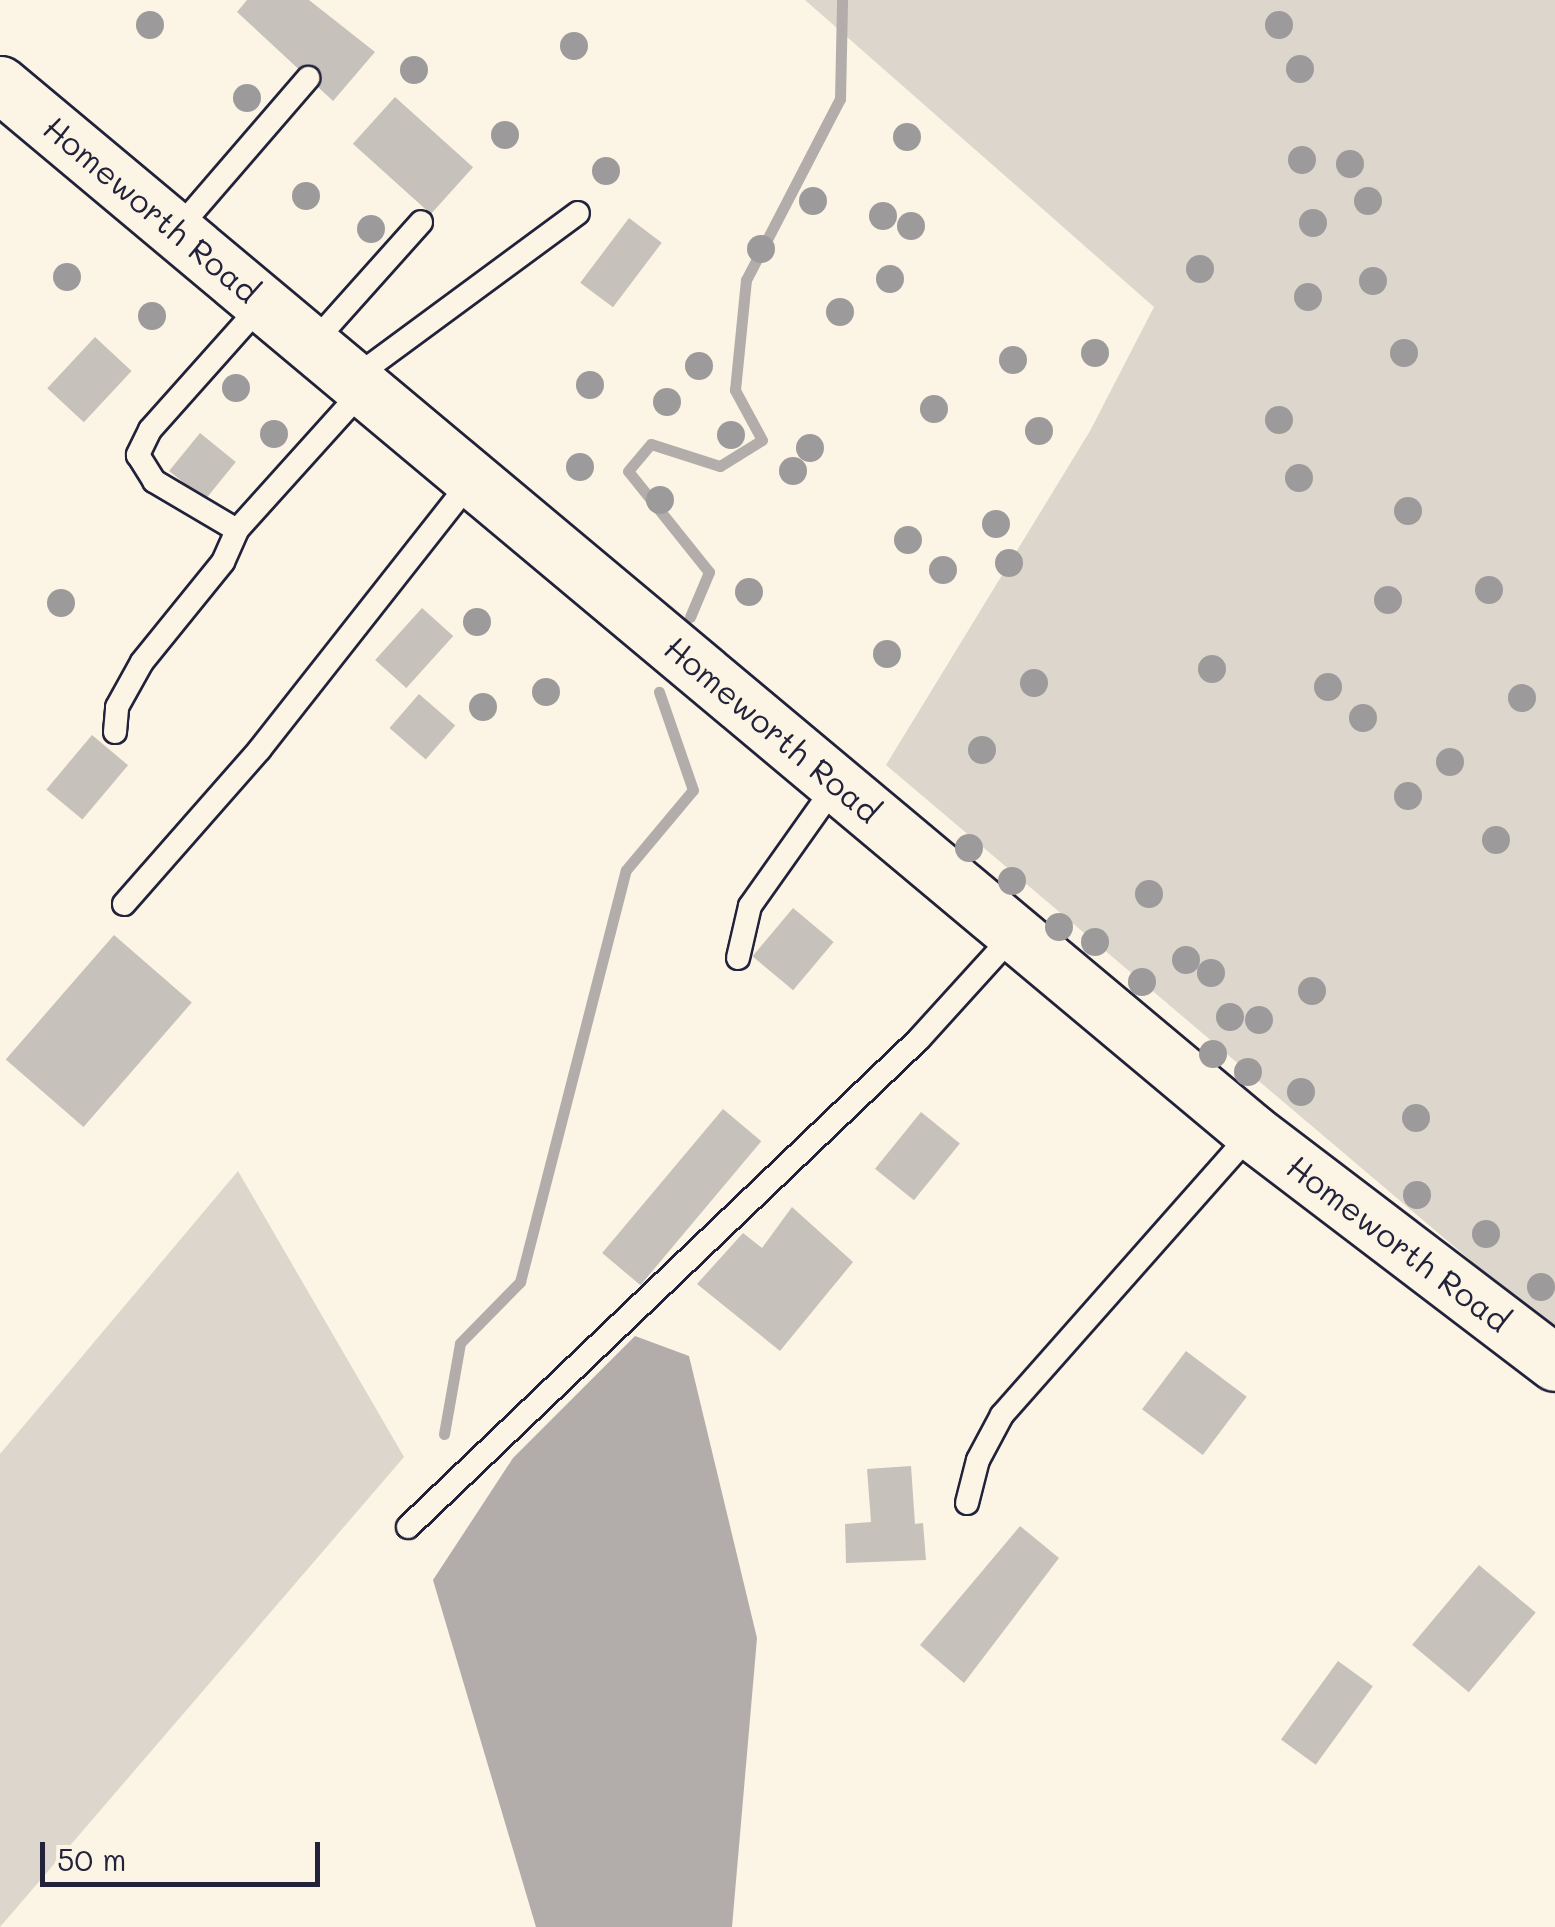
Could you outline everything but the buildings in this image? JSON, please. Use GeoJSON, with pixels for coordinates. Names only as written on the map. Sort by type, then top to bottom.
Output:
{"type":"FeatureCollection","features":[{"type":"Feature","properties":{"kind":"street","name":"Homeworth Road"},"geometry":{"type":"LineString","coordinates":[[0,84],[1252,1132],[1555,1363]]}},
{"type":"Feature","properties":{"kind":"lane"},"geometry":{"type":"LineString","coordinates":[[177,230],[308,78]]}},
{"type":"Feature","properties":{"kind":"lane"},"geometry":{"type":"LineString","coordinates":[[115,732],[117,707],[142,662],[222,562],[237,530],[360,383],[578,213]]}},
{"type":"Feature","properties":{"kind":"lane"},"geometry":{"type":"LineString","coordinates":[[313,343],[422,222]]}},
{"type":"Feature","properties":{"kind":"lane"},"geometry":{"type":"LineString","coordinates":[[237,530],[154,481],[138,456],[150,430],[264,302]]}},
{"type":"Feature","properties":{"kind":"lane"},"geometry":{"type":"LineString","coordinates":[[124,904],[260,749],[473,478]]}},
{"type":"Feature","properties":{"kind":"lane"},"geometry":{"type":"LineString","coordinates":[[738,958],[750,906],[836,783]]}},
{"type":"Feature","properties":{"kind":"lane"},"geometry":{"type":"LineString","coordinates":[[408,1528],[919,1039],[1016,933]]}},
{"type":"Feature","properties":{"kind":"lane"},"geometry":{"type":"LineString","coordinates":[[967,1504],[978,1460],[1002,1415],[1252,1132]]}},
{"type":"Feature","properties":{"kind":"shaded area"},"geometry":{"type":"Polygon","coordinates":[[[805,0],[1555,0],[1555,1332],[886,765],[1090,431],[1154,307],[805,0]]]}},
{"type":"Feature","properties":{"kind":"shaded area"},"geometry":{"type":"Polygon","coordinates":[[[238,1171],[404,1457],[0,1927],[0,1454],[238,1171]]]}},
{"type":"Feature","properties":{"kind":"shaded area"},"geometry":{"type":"Polygon","coordinates":[[[635,1336],[689,1356],[757,1638],[732,1927],[536,1927],[433,1580],[513,1458],[635,1336]]]}},
{"type":"Feature","properties":{"kind":"waterway"},"geometry":{"type":"LineString","coordinates":[[690,617],[709,572],[628,471],[651,444],[720,466],[762,440],[735,390],[746,280],[840,99],[842,0]]}},
{"type":"Feature","properties":{"kind":"waterway"},"geometry":{"type":"LineString","coordinates":[[444,1434],[460,1343],[520,1282],[626,870],[693,790],[659,692]]}}]}
